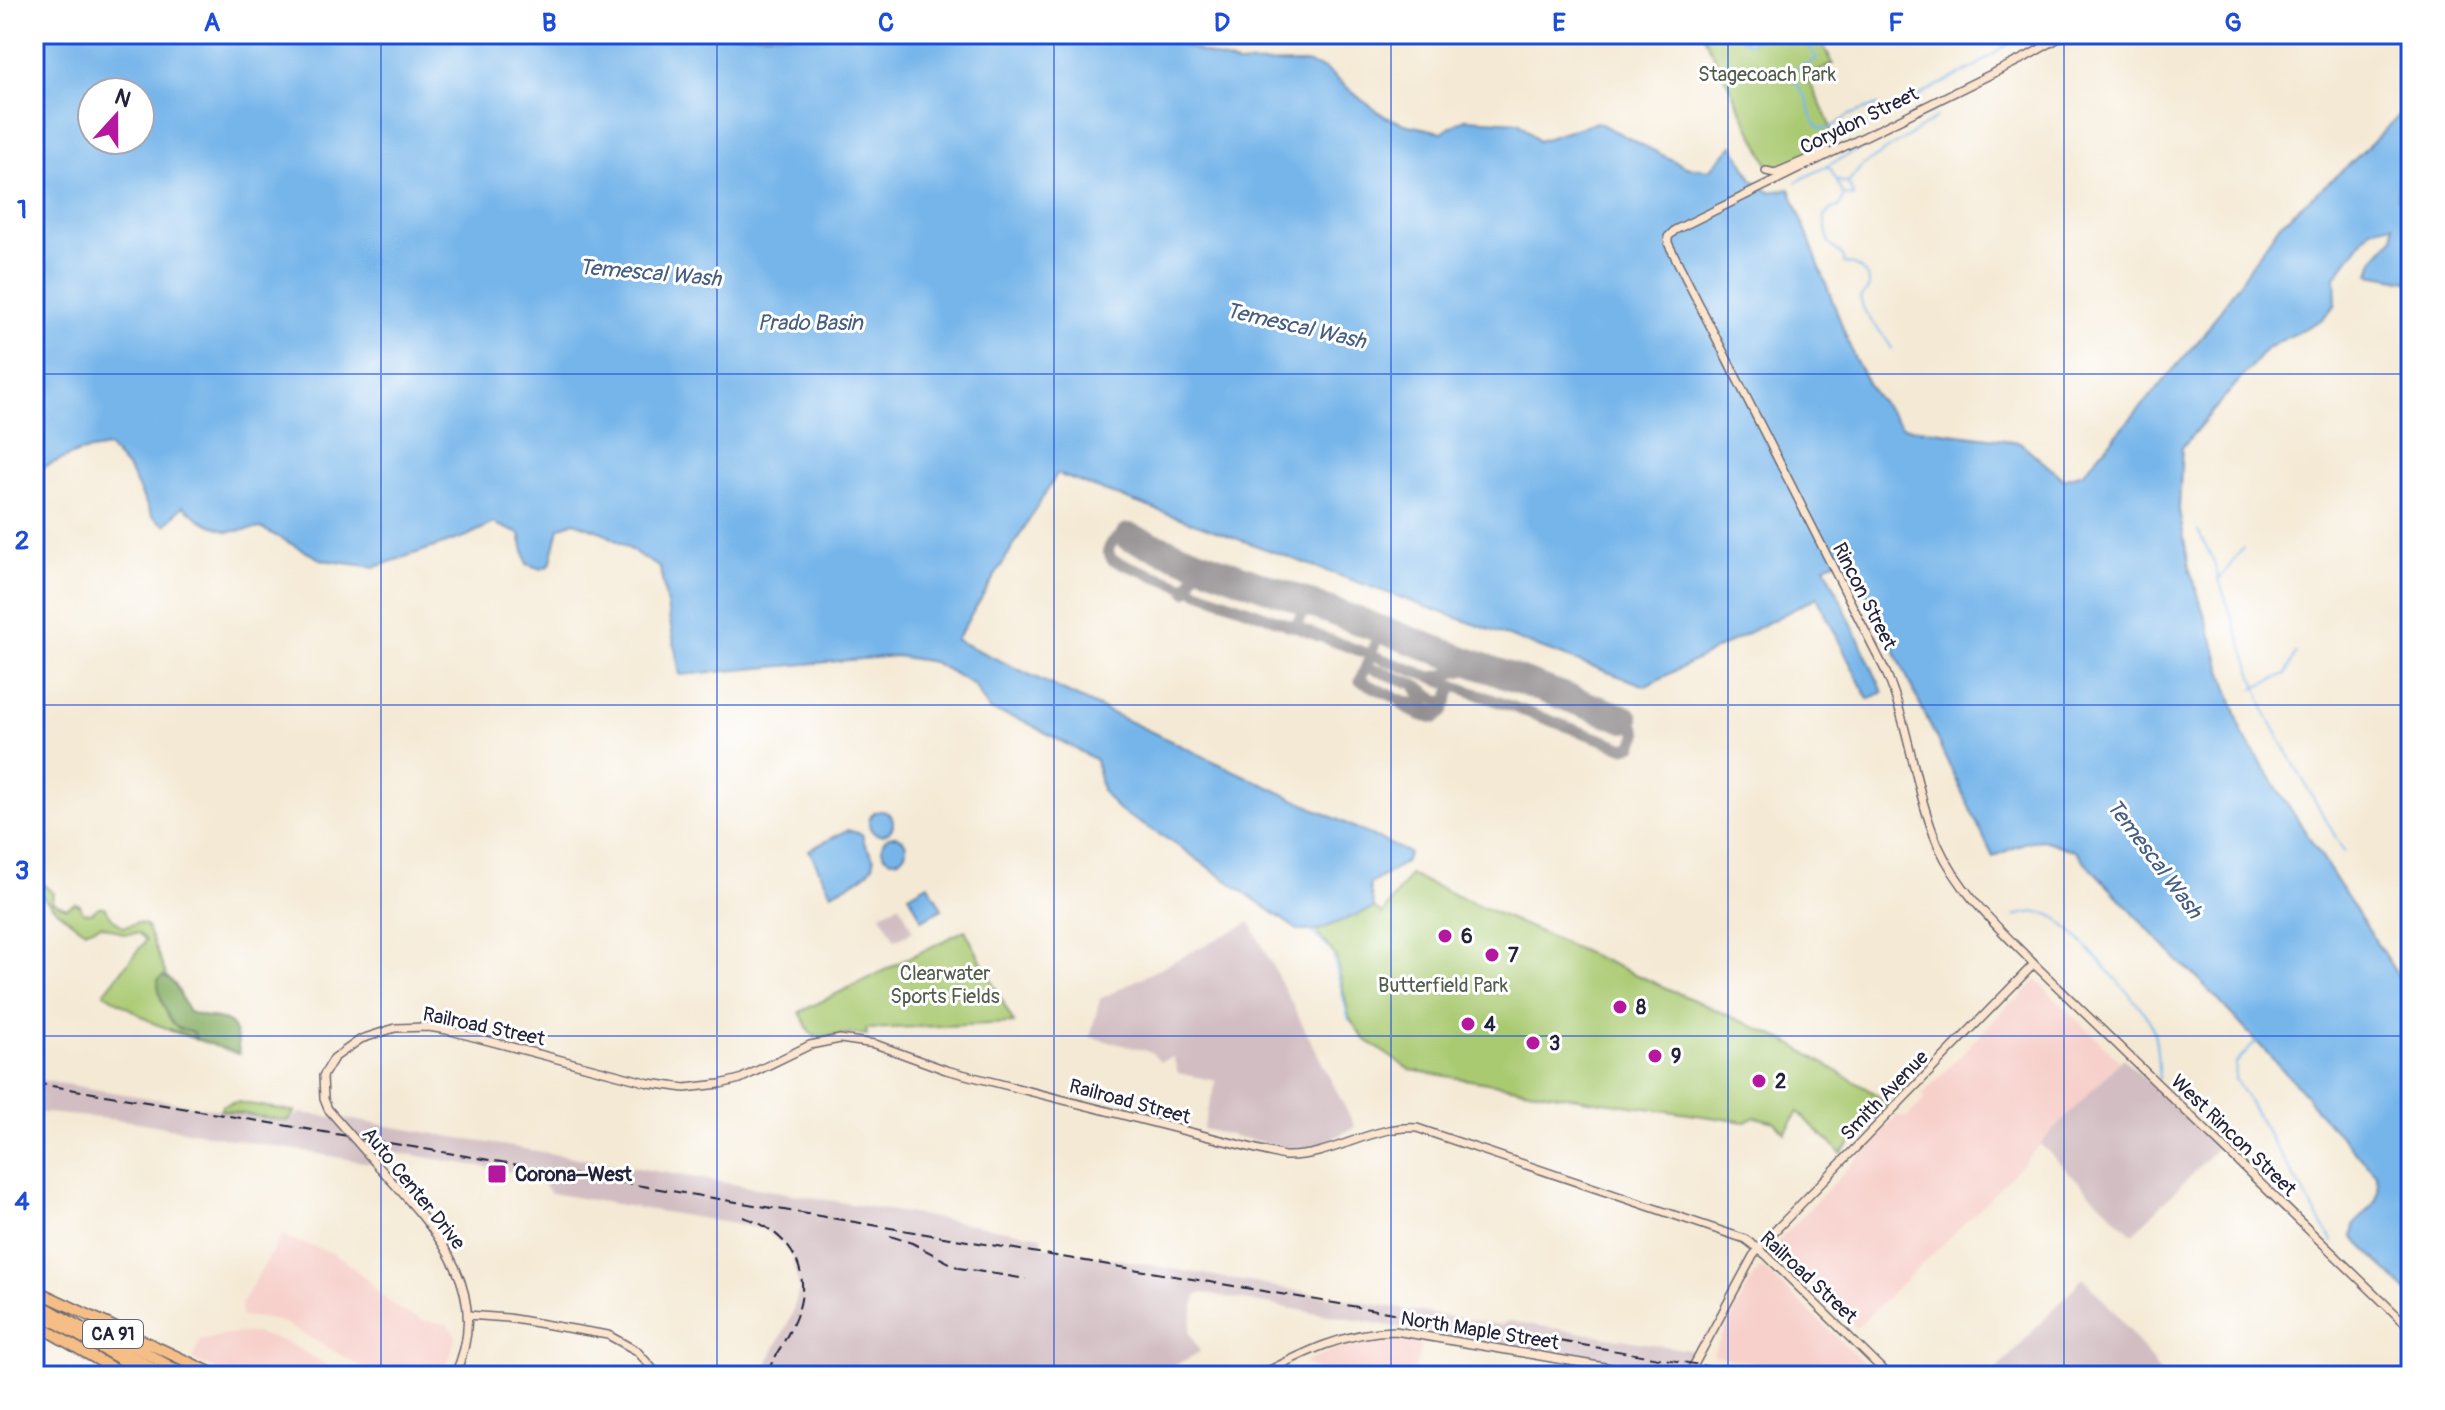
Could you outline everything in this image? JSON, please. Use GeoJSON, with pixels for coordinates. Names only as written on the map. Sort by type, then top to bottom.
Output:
{"type":"FeatureCollection","features":[{"type":"Feature","properties":{"kind":"highway"},"geometry":{"type":"LineString","coordinates":[[36,1294],[166,1376]]}},
{"type":"Feature","properties":{"kind":"highway"},"geometry":{"type":"LineString","coordinates":[[36,1294],[218,1376]]}},
{"type":"Feature","properties":{"kind":"highway","name":"CA 91"},"geometry":{"type":"LineString","coordinates":[[36,1294],[187,1376]]}},
{"type":"Feature","properties":{"kind":"highway"},"geometry":{"type":"LineString","coordinates":[[34,1310],[150,1376]]}},
{"type":"Feature","properties":{"kind":"highway","name":"CA 91"},"geometry":{"type":"LineString","coordinates":[[34,1323],[126,1376]]}},
{"type":"Feature","properties":{"kind":"main road","name":"Corydon Street"},"geometry":{"type":"LineString","coordinates":[[1668,237],[1675,230],[2026,57],[2066,34]]}},
{"type":"Feature","properties":{"kind":"main road"},"geometry":{"type":"LineString","coordinates":[[1766,171],[1775,173],[1821,152],[1833,151]]}},
{"type":"Feature","properties":{"kind":"main road","name":"Rincon Street"},"geometry":{"type":"LineString","coordinates":[[1668,237],[1669,247],[1896,697],[1931,826],[1946,862],[1970,898],[2034,964]]}},
{"type":"Feature","properties":{"kind":"main road","name":"Smith Avenue"},"geometry":{"type":"LineString","coordinates":[[1688,1376],[1758,1249],[2034,964]]}},
{"type":"Feature","properties":{"kind":"main road","name":"West Rincon Street"},"geometry":{"type":"LineString","coordinates":[[2034,964],[2411,1329]]}},
{"type":"Feature","properties":{"kind":"main road","name":"Railroad Street"},"geometry":{"type":"LineString","coordinates":[[325,1072],[348,1045],[377,1032],[412,1026],[447,1030],[649,1083],[685,1088],[740,1079],[810,1045],[840,1039],[886,1047],[946,1070],[1266,1153],[1307,1156],[1376,1131],[1424,1130],[1733,1234],[1758,1249],[1889,1376]]}},
{"type":"Feature","properties":{"kind":"main road","name":"Auto Center Drive"},"geometry":{"type":"LineString","coordinates":[[325,1072],[322,1087],[328,1109],[442,1240],[452,1256],[462,1282],[467,1315],[466,1338],[454,1376]]}},
{"type":"Feature","properties":{"kind":"main road"},"geometry":{"type":"LineString","coordinates":[[467,1315],[508,1318],[608,1335],[637,1351],[659,1376]]}},
{"type":"Feature","properties":{"kind":"main road","name":"North Maple Street"},"geometry":{"type":"LineString","coordinates":[[1258,1376],[1330,1341],[1357,1334],[1395,1331],[1657,1376]]}},
{"type":"Feature","properties":{"kind":"shaded area"},"geometry":{"type":"Polygon","coordinates":[[[900,904],[913,931],[895,940],[881,914],[900,904]]]}},
{"type":"Feature","properties":{"kind":"shaded area"},"geometry":{"type":"Polygon","coordinates":[[[1250,922],[1355,1127],[1326,1142],[1288,1148],[1203,1129],[1216,1081],[1178,1073],[1173,1057],[1160,1062],[1151,1052],[1090,1037],[1100,999],[1250,922]]]}},
{"type":"Feature","properties":{"kind":"shaded area"},"geometry":{"type":"Polygon","coordinates":[[[2036,980],[2120,1061],[1975,1213],[1856,1328],[1775,1249],[1775,1245],[1897,1116],[1907,1118],[1925,1099],[1922,1095],[2036,980]]]}},
{"type":"Feature","properties":{"kind":"shaded area"},"geometry":{"type":"Polygon","coordinates":[[[2123,1058],[2217,1148],[2133,1234],[2040,1144],[2123,1058]]]}},
{"type":"Feature","properties":{"kind":"shaded area"},"geometry":{"type":"Polygon","coordinates":[[[34,1079],[287,1121],[300,1113],[341,1118],[1042,1236],[1041,1246],[1403,1309],[1500,1325],[1509,1321],[1693,1353],[1682,1374],[1668,1375],[1203,1293],[1196,1295],[1189,1332],[1200,1352],[1155,1376],[761,1376],[792,1315],[799,1289],[792,1258],[783,1244],[764,1229],[550,1193],[536,1176],[413,1155],[388,1153],[398,1166],[386,1166],[131,1121],[34,1112],[34,1079]]]}},
{"type":"Feature","properties":{"kind":"shaded area"},"geometry":{"type":"Polygon","coordinates":[[[282,1236],[332,1253],[345,1261],[400,1310],[422,1320],[447,1324],[456,1335],[442,1376],[378,1376],[286,1324],[241,1316],[241,1304],[282,1236]]]}},
{"type":"Feature","properties":{"kind":"shaded area"},"geometry":{"type":"Polygon","coordinates":[[[1762,1267],[1878,1376],[1820,1376],[1712,1355],[1753,1277],[1762,1267]]]}},
{"type":"Feature","properties":{"kind":"shaded area"},"geometry":{"type":"Polygon","coordinates":[[[2083,1278],[2115,1312],[2163,1376],[1991,1376],[2083,1278]]]}},
{"type":"Feature","properties":{"kind":"shaded area"},"geometry":{"type":"Polygon","coordinates":[[[234,1333],[256,1333],[286,1342],[346,1376],[230,1376],[192,1360],[200,1341],[234,1333]]]}},
{"type":"Feature","properties":{"kind":"shaded area"},"geometry":{"type":"Polygon","coordinates":[[[1371,1337],[1376,1342],[1399,1337],[1416,1338],[1422,1345],[1413,1376],[1328,1376],[1304,1363],[1362,1338],[1371,1337]]]}},
{"type":"Feature","properties":{"kind":"green space","name":"Stagecoach Park"},"geometry":{"type":"Polygon","coordinates":[[[1703,34],[1739,34],[1742,40],[1754,34],[1818,34],[1833,64],[1807,77],[1835,140],[1776,169],[1769,166],[1703,34]]]}},
{"type":"Feature","properties":{"kind":"green space","name":"Butterfield Park"},"geometry":{"type":"Polygon","coordinates":[[[1410,875],[1784,1040],[1874,1093],[1885,1107],[1841,1153],[1798,1112],[1785,1133],[1775,1122],[1755,1117],[1745,1122],[1410,1070],[1363,1038],[1349,1017],[1336,957],[1316,931],[1374,908],[1382,914],[1410,875]]]}},
{"type":"Feature","properties":{"kind":"green space"},"geometry":{"type":"Polygon","coordinates":[[[34,877],[53,893],[52,902],[67,908],[75,903],[80,905],[83,912],[91,913],[104,907],[124,927],[137,923],[146,925],[167,977],[158,980],[164,1007],[175,1025],[193,1032],[196,1039],[153,1023],[104,993],[146,940],[138,933],[125,934],[101,925],[85,931],[46,900],[34,877]]]}},
{"type":"Feature","properties":{"kind":"green space","name":"Clearwater Sports Fields"},"geometry":{"type":"Polygon","coordinates":[[[965,930],[1014,1023],[866,1029],[867,1035],[815,1037],[809,1031],[800,1012],[965,930]]]}},
{"type":"Feature","properties":{"kind":"green space"},"geometry":{"type":"Polygon","coordinates":[[[163,976],[176,987],[189,1012],[231,1024],[239,1054],[169,1030],[196,1038],[193,1032],[175,1025],[167,1014],[158,986],[158,980],[163,976]]]}},
{"type":"Feature","properties":{"kind":"green space"},"geometry":{"type":"Polygon","coordinates":[[[237,1102],[295,1112],[288,1121],[220,1110],[223,1105],[237,1102]]]}},
{"type":"Feature","properties":{"kind":"water","name":"Prado Basin"},"geometry":{"type":"Polygon","coordinates":[[[34,34],[1168,34],[1184,46],[1237,64],[1306,63],[1325,69],[1386,117],[1442,132],[1465,119],[1519,122],[1538,141],[1597,122],[1686,167],[1710,170],[1733,145],[1752,179],[1769,192],[1790,189],[1854,357],[1874,394],[1903,427],[2020,442],[2063,479],[2083,473],[2201,338],[2280,224],[2352,162],[2401,114],[2411,96],[2411,135],[2400,160],[2398,198],[2411,211],[2411,285],[2408,281],[2370,274],[2374,259],[2394,237],[2393,224],[2371,229],[2335,277],[2336,304],[2321,320],[2267,348],[2182,447],[2179,510],[2189,567],[2243,735],[2411,996],[2411,1295],[2353,1237],[2354,1225],[2375,1202],[2379,1189],[2375,1173],[2193,973],[2075,851],[2043,840],[2026,842],[1993,857],[1856,570],[1839,560],[1825,566],[1883,692],[1868,699],[1817,597],[1646,686],[1057,474],[956,640],[1409,853],[1405,862],[1369,885],[1374,908],[1316,931],[1299,931],[1174,843],[1118,810],[1102,790],[1096,760],[1024,721],[989,710],[974,685],[933,662],[896,656],[680,675],[660,568],[602,532],[574,522],[559,528],[550,565],[541,569],[527,564],[520,534],[493,523],[467,536],[375,567],[322,560],[261,528],[228,532],[202,521],[183,506],[165,525],[152,516],[130,471],[108,447],[79,452],[34,471],[34,34]]]}},
{"type":"Feature","properties":{"kind":"water"},"geometry":{"type":"Polygon","coordinates":[[[881,811],[890,814],[893,823],[890,832],[881,835],[872,832],[869,823],[872,814],[881,811]]]}},
{"type":"Feature","properties":{"kind":"water"},"geometry":{"type":"Polygon","coordinates":[[[847,830],[862,834],[874,863],[859,879],[831,893],[809,850],[847,830]]]}},
{"type":"Feature","properties":{"kind":"water"},"geometry":{"type":"Polygon","coordinates":[[[894,836],[903,839],[906,848],[903,857],[894,860],[885,857],[882,848],[885,839],[894,836]]]}},
{"type":"Feature","properties":{"kind":"water"},"geometry":{"type":"Polygon","coordinates":[[[928,884],[942,909],[922,920],[909,895],[928,884]]]}},
{"type":"Feature","properties":{"kind":"waterway"},"geometry":{"type":"LineString","coordinates":[[1740,37],[1747,43],[1777,34]]}},
{"type":"Feature","properties":{"kind":"waterway"},"geometry":{"type":"LineString","coordinates":[[1802,34],[1817,59],[1798,67],[1793,78],[1807,100],[1814,122],[1820,128]]}},
{"type":"Feature","properties":{"kind":"waterway"},"geometry":{"type":"LineString","coordinates":[[1832,141],[1874,123],[1912,99],[1976,66],[2024,34]]}},
{"type":"Feature","properties":{"kind":"waterway"},"geometry":{"type":"LineString","coordinates":[[1796,182],[1993,80]]}},
{"type":"Feature","properties":{"kind":"waterway"},"geometry":{"type":"LineString","coordinates":[[1821,129],[1832,127],[1849,115],[1878,105]]}},
{"type":"Feature","properties":{"kind":"waterway"},"geometry":{"type":"LineString","coordinates":[[1892,349],[1862,305],[1860,298],[1868,288],[1867,277],[1856,267],[1844,263],[1844,258],[1829,243],[1824,217],[1831,209],[1839,207],[1844,195],[1854,197],[1848,183],[1862,166],[1936,118]]}},
{"type":"Feature","properties":{"kind":"waterway"},"geometry":{"type":"LineString","coordinates":[[1826,167],[1830,168],[1836,180],[1847,183]]}},
{"type":"Feature","properties":{"kind":"waterway"},"geometry":{"type":"LineString","coordinates":[[1837,182],[1843,194]]}},
{"type":"Feature","properties":{"kind":"waterway"},"geometry":{"type":"LineString","coordinates":[[2198,531],[2214,562],[2219,580]]}},
{"type":"Feature","properties":{"kind":"waterway"},"geometry":{"type":"LineString","coordinates":[[2243,548],[2219,580],[2267,716],[2344,852]]}},
{"type":"Feature","properties":{"kind":"waterway"},"geometry":{"type":"LineString","coordinates":[[2253,689],[2286,674],[2296,653]]}},
{"type":"Feature","properties":{"kind":"waterway"},"geometry":{"type":"LineString","coordinates":[[2014,916],[2037,912],[2051,915],[2104,965],[2151,1024],[2159,1079]]}},
{"type":"Feature","properties":{"kind":"waterway"},"geometry":{"type":"LineString","coordinates":[[1311,931],[1328,948]]}},
{"type":"Feature","properties":{"kind":"waterway"},"geometry":{"type":"LineString","coordinates":[[1333,957],[1349,1020]]}},
{"type":"Feature","properties":{"kind":"waterway"},"geometry":{"type":"LineString","coordinates":[[2258,1040],[2236,1063],[2235,1079],[2333,1242]]}},
{"type":"Feature","properties":{"kind":"taxiway"},"geometry":{"type":"LineString","coordinates":[[1129,537],[1113,541],[1108,551],[1112,560],[1625,748],[1633,745],[1638,734],[1633,724],[1625,719]]}},
{"type":"Feature","properties":{"kind":"taxiway"},"geometry":{"type":"LineString","coordinates":[[1186,592],[1196,571],[1208,567],[1218,569]]}},
{"type":"Feature","properties":{"kind":"taxiway"},"geometry":{"type":"LineString","coordinates":[[1289,596],[1298,602],[1302,612],[1298,622],[1289,626]]}},
{"type":"Feature","properties":{"kind":"taxiway"},"geometry":{"type":"LineString","coordinates":[[1301,615],[1313,607],[1326,609]]}},
{"type":"Feature","properties":{"kind":"taxiway"},"geometry":{"type":"LineString","coordinates":[[1381,629],[1360,681],[1413,703],[1423,716]]}},
{"type":"Feature","properties":{"kind":"taxiway"},"geometry":{"type":"LineString","coordinates":[[1438,650],[1455,661],[1456,669],[1451,673]]}},
{"type":"Feature","properties":{"kind":"taxiway"},"geometry":{"type":"LineString","coordinates":[[1366,667],[1414,684],[1427,706],[1443,712]]}},
{"type":"Feature","properties":{"kind":"taxiway"},"geometry":{"type":"LineString","coordinates":[[1433,677],[1472,669],[1496,671]]}},
{"type":"Feature","properties":{"kind":"taxiway"},"geometry":{"type":"LineString","coordinates":[[1414,685],[1447,703]]}},
{"type":"Feature","properties":{"kind":"taxiway"},"geometry":{"type":"LineString","coordinates":[[1399,699],[1415,713],[1436,718],[1443,712],[1453,686]]}},
{"type":"Feature","properties":{"kind":"runway"},"geometry":{"type":"LineString","coordinates":[[1129,537],[1625,719]]}},
{"type":"Feature","properties":{"kind":"railway"},"geometry":{"type":"LineString","coordinates":[[34,1083],[1765,1376]]}},
{"type":"Feature","properties":{"kind":"railway"},"geometry":{"type":"LineString","coordinates":[[743,1217],[782,1239],[798,1263],[801,1277],[802,1292],[796,1317],[765,1376]]}},
{"type":"Feature","properties":{"kind":"railway"},"geometry":{"type":"LineString","coordinates":[[890,1236],[912,1243],[959,1268],[1026,1279]]}},
{"type":"Feature","properties":{"kind":"place","name":"6"},"geometry":{"type":"Point","coordinates":[1445,936]}},
{"type":"Feature","properties":{"kind":"place","name":"7"},"geometry":{"type":"Point","coordinates":[1492,955]}},
{"type":"Feature","properties":{"kind":"place","name":"8"},"geometry":{"type":"Point","coordinates":[1620,1007]}},
{"type":"Feature","properties":{"kind":"place","name":"4"},"geometry":{"type":"Point","coordinates":[1468,1024]}},
{"type":"Feature","properties":{"kind":"place","name":"3"},"geometry":{"type":"Point","coordinates":[1533,1043]}},
{"type":"Feature","properties":{"kind":"place","name":"9"},"geometry":{"type":"Point","coordinates":[1655,1056]}},
{"type":"Feature","properties":{"kind":"place","name":"2"},"geometry":{"type":"Point","coordinates":[1759,1081]}},
{"type":"Feature","properties":{"kind":"place","name":"Corona–West"},"geometry":{"type":"Point","coordinates":[497,1174]}},
{"type":"Feature","properties":{"kind":"water label","name":"Temescal Wash"},"geometry":{"type":"Point","coordinates":[650,272]}},
{"type":"Feature","properties":{"kind":"water label","name":"Temescal Wash"},"geometry":{"type":"Point","coordinates":[1296,325]}},
{"type":"Feature","properties":{"kind":"water label","name":"Temescal Wash"},"geometry":{"type":"Point","coordinates":[2155,858]}}]}
